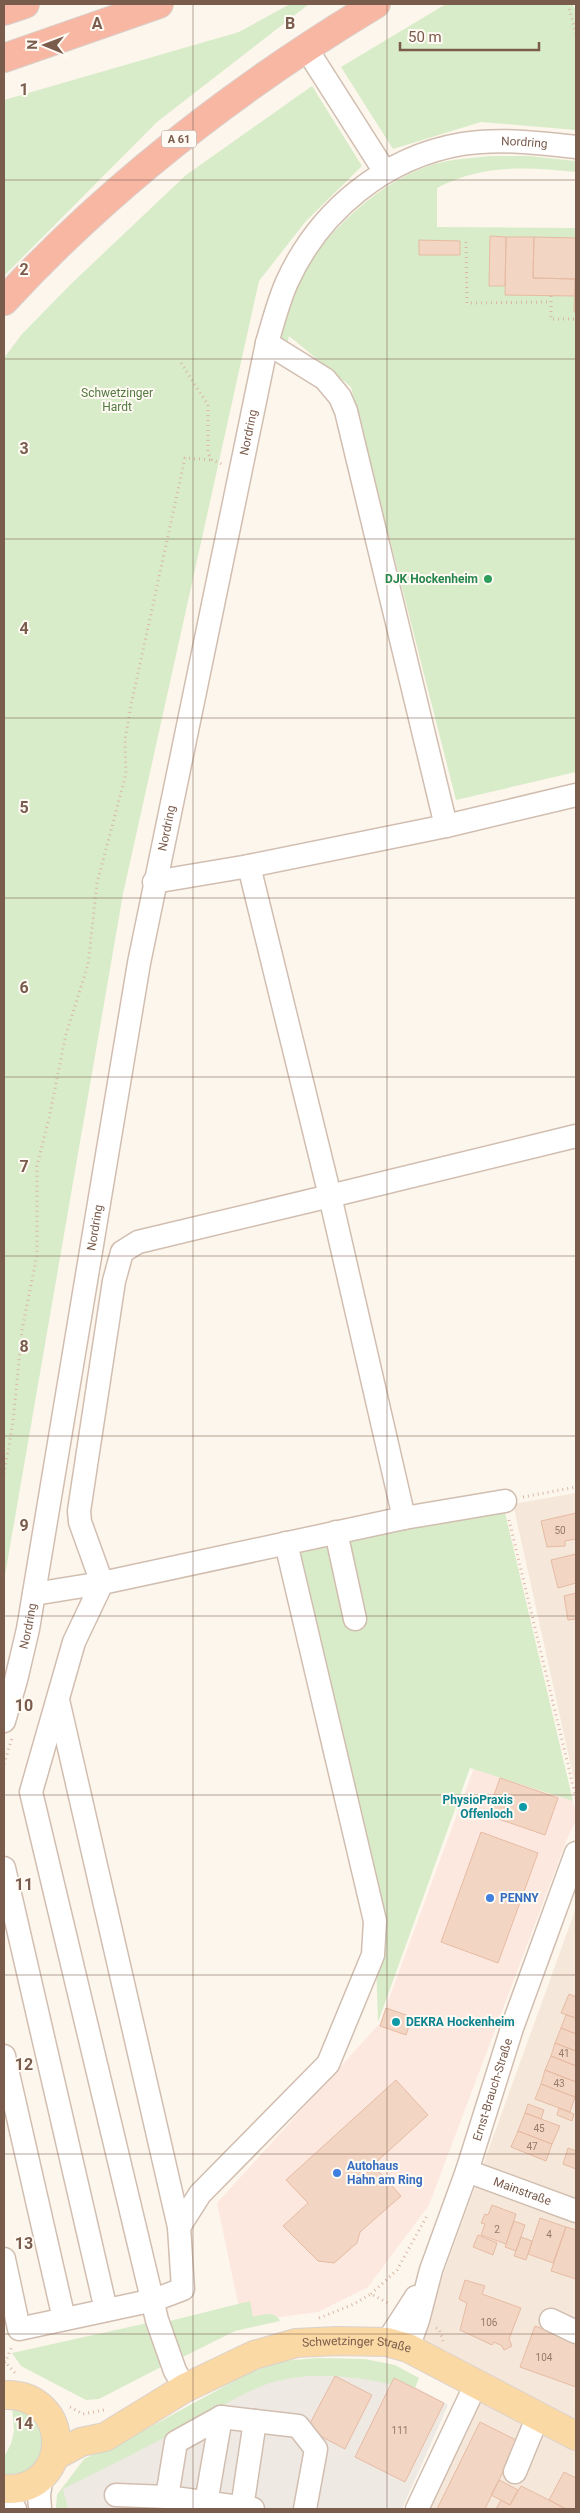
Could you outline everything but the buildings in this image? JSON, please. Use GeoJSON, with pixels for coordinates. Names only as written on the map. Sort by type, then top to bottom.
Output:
{"type":"FeatureCollection","features":[{"type":"Feature","properties":{"kind":"highway"},"geometry":{"type":"LineString","coordinates":[[4,11],[25,4]]}},
{"type":"Feature","properties":{"kind":"highway"},"geometry":{"type":"LineString","coordinates":[[4,58],[159,4]]}},
{"type":"Feature","properties":{"kind":"highway","name":"A 61"},"geometry":{"type":"LineString","coordinates":[[4,301],[84,220],[170,146],[244,90],[376,4]]}},
{"type":"Feature","properties":{"kind":"main road","name":"Schwetzinger Straße"},"geometry":{"type":"LineString","coordinates":[[4,2489],[15,2490],[30,2485],[48,2466],[81,2442],[105,2437],[131,2419],[185,2388],[254,2355],[296,2343],[397,2345],[576,2436]]}},
{"type":"Feature","properties":{"kind":"main road"},"geometry":{"type":"LineString","coordinates":[[7,2390],[36,2403],[52,2421],[56,2438],[48,2466]]}},
{"type":"Feature","properties":{"kind":"main road"},"geometry":{"type":"LineString","coordinates":[[52,2421],[83,2424],[131,2419]]}},
{"type":"Feature","properties":{"kind":"street"},"geometry":{"type":"LineString","coordinates":[[306,48],[385,172]]}},
{"type":"Feature","properties":{"kind":"street","name":"Nordring"},"geometry":{"type":"LineString","coordinates":[[4,1721],[16,1680],[34,1594],[105,1156],[154,882],[267,344],[287,282],[307,246],[327,220],[351,196],[385,172],[415,158],[462,144],[512,141],[576,147]]}},
{"type":"Feature","properties":{"kind":"street"},"geometry":{"type":"LineString","coordinates":[[267,344],[325,379],[340,397],[346,411],[446,826]]}},
{"type":"Feature","properties":{"kind":"street"},"geometry":{"type":"LineString","coordinates":[[154,882],[249,866],[446,826],[576,795]]}},
{"type":"Feature","properties":{"kind":"street"},"geometry":{"type":"LineString","coordinates":[[249,866],[330,1196],[404,1518]]}},
{"type":"Feature","properties":{"kind":"street"},"geometry":{"type":"LineString","coordinates":[[185,2388],[175,2371],[157,2320],[154,2300],[32,1792],[74,1642],[102,1583],[80,1522],[79,1510],[116,1273],[122,1252],[138,1242],[576,1136]]}},
{"type":"Feature","properties":{"kind":"street"},"geometry":{"type":"LineString","coordinates":[[34,1594],[102,1583],[404,1518],[504,1501]]}},
{"type":"Feature","properties":{"kind":"street"},"geometry":{"type":"LineString","coordinates":[[336,1532],[355,1619]]}},
{"type":"Feature","properties":{"kind":"street"},"geometry":{"type":"LineString","coordinates":[[179,2227],[200,2194],[328,2064],[373,1955],[375,1920],[286,1543]]}},
{"type":"Feature","properties":{"kind":"street"},"geometry":{"type":"LineString","coordinates":[[4,2259],[19,2329],[154,2300],[184,2289],[179,2227],[58,1699]]}},
{"type":"Feature","properties":{"kind":"street","name":"Ernst-Brauch-Straße"},"geometry":{"type":"LineString","coordinates":[[397,2345],[418,2320],[431,2270],[467,2171],[512,2028],[576,1853]]}},
{"type":"Feature","properties":{"kind":"street"},"geometry":{"type":"LineString","coordinates":[[4,1868],[106,2310]]}},
{"type":"Feature","properties":{"kind":"street"},"geometry":{"type":"LineString","coordinates":[[4,2056],[64,2319]]}},
{"type":"Feature","properties":{"kind":"street","name":"Mainstraße"},"geometry":{"type":"LineString","coordinates":[[467,2171],[576,2211]]}},
{"type":"Feature","properties":{"kind":"street"},"geometry":{"type":"LineString","coordinates":[[551,2320],[576,2332]]}},
{"type":"Feature","properties":{"kind":"street"},"geometry":{"type":"LineString","coordinates":[[417,2509],[476,2384]]}},
{"type":"Feature","properties":{"kind":"street"},"geometry":{"type":"LineString","coordinates":[[515,2472],[538,2416]]}},
{"type":"Feature","properties":{"kind":"street"},"geometry":{"type":"LineString","coordinates":[[206,2502],[221,2417]]}},
{"type":"Feature","properties":{"kind":"street"},"geometry":{"type":"LineString","coordinates":[[167,2497],[176,2442],[221,2417],[298,2426],[316,2449],[305,2509]]}},
{"type":"Feature","properties":{"kind":"street"},"geometry":{"type":"LineString","coordinates":[[124,2500],[167,2497],[247,2508],[255,2421]]}},
{"type":"Feature","properties":{"kind":"street"},"geometry":{"type":"LineString","coordinates":[[40,2509],[39,2494],[48,2466]]}},
{"type":"Feature","properties":{"kind":"street"},"geometry":{"type":"LineString","coordinates":[[4,2494],[15,2509]]}},
{"type":"Feature","properties":{"kind":"path"},"geometry":{"type":"LineString","coordinates":[[568,4],[576,34]]}},
{"type":"Feature","properties":{"kind":"path"},"geometry":{"type":"LineString","coordinates":[[466,242],[467,303],[551,302]]}},
{"type":"Feature","properties":{"kind":"path"},"geometry":{"type":"LineString","coordinates":[[551,296],[551,319],[576,319]]}},
{"type":"Feature","properties":{"kind":"path"},"geometry":{"type":"LineString","coordinates":[[181,363],[208,405],[207,444],[212,460]]}},
{"type":"Feature","properties":{"kind":"path"},"geometry":{"type":"LineString","coordinates":[[4,1474],[13,1422],[22,1330],[37,1255],[36,1166],[49,1118],[66,1034],[88,965],[97,883],[126,774],[125,740],[144,640],[153,607],[185,458],[212,460],[241,468]]}},
{"type":"Feature","properties":{"kind":"path"},"geometry":{"type":"LineString","coordinates":[[576,1487],[504,1501],[576,1798]]}},
{"type":"Feature","properties":{"kind":"path"},"geometry":{"type":"LineString","coordinates":[[371,2294],[397,2270],[431,2208]]}},
{"type":"Feature","properties":{"kind":"shaded area"},"geometry":{"type":"Polygon","coordinates":[[[576,1493],[576,1789],[513,1504],[576,1493]]]}},
{"type":"Feature","properties":{"kind":"shaded area"},"geometry":{"type":"Polygon","coordinates":[[[477,1760],[570,1794],[576,1812],[576,1820],[567,1839],[429,2205],[368,2287],[318,2312],[242,2322],[217,2203],[380,2023],[477,1760]]]}},
{"type":"Feature","properties":{"kind":"shaded area"},"geometry":{"type":"Polygon","coordinates":[[[576,1908],[576,2509],[406,2509],[474,2375],[417,2347],[576,1908]]]}},
{"type":"Feature","properties":{"kind":"shaded area"},"geometry":{"type":"Polygon","coordinates":[[[321,2367],[399,2378],[448,2405],[402,2509],[56,2509],[57,2495],[64,2485],[89,2467],[245,2386],[321,2367]]]}},
{"type":"Feature","properties":{"kind":"green space"},"geometry":{"type":"Polygon","coordinates":[[[290,4],[309,4],[157,122],[4,276],[4,100],[239,32],[290,4]]]}},
{"type":"Feature","properties":{"kind":"green space"},"geometry":{"type":"Polygon","coordinates":[[[446,4],[572,4],[576,10],[576,130],[481,122],[393,149],[341,67],[446,4]]]}},
{"type":"Feature","properties":{"kind":"green space","name":"Schwetzinger Hardt"},"geometry":{"type":"Polygon","coordinates":[[[312,86],[362,166],[306,221],[259,281],[123,894],[4,1581],[4,358],[22,334],[72,283],[186,175],[312,86]]]}},
{"type":"Feature","properties":{"kind":"green space","name":"DJK Hockenheim"},"geometry":{"type":"Polygon","coordinates":[[[491,156],[529,156],[576,161],[576,172],[505,169],[471,175],[437,188],[437,227],[576,228],[576,772],[456,800],[351,387],[289,336],[285,354],[276,348],[288,304],[297,283],[310,261],[345,220],[387,186],[409,174],[438,163],[491,156]]]}},
{"type":"Feature","properties":{"kind":"green space"},"geometry":{"type":"Polygon","coordinates":[[[503,1504],[573,1801],[470,1768],[378,2022],[376,1959],[289,1545],[503,1504]]]}},
{"type":"Feature","properties":{"kind":"green space"},"geometry":{"type":"Polygon","coordinates":[[[250,2301],[253,2317],[271,2314],[275,2315],[280,2321],[235,2331],[179,2359],[170,2321],[250,2301]]]}},
{"type":"Feature","properties":{"kind":"green space"},"geometry":{"type":"Polygon","coordinates":[[[152,2322],[161,2367],[99,2399],[86,2400],[21,2366],[12,2353],[152,2322]]]}},
{"type":"Feature","properties":{"kind":"green space"},"geometry":{"type":"Polygon","coordinates":[[[318,2358],[365,2359],[395,2365],[419,2378],[415,2388],[395,2378],[391,2384],[332,2376],[303,2377],[274,2382],[241,2396],[189,2425],[63,2489],[68,2509],[56,2509],[57,2495],[84,2459],[128,2439],[245,2375],[281,2361],[318,2358]]]}},
{"type":"Feature","properties":{"kind":"green space"},"geometry":{"type":"Polygon","coordinates":[[[12,2405],[36,2417],[45,2443],[36,2468],[4,2480],[4,2457],[11,2444],[14,2431],[12,2405]]]}},
{"type":"Feature","properties":{"kind":"place","name":"DJK Hockenheim"},"geometry":{"type":"Point","coordinates":[488,579]}},
{"type":"Feature","properties":{"kind":"place","name":"PhysioPraxis Offenloch"},"geometry":{"type":"Point","coordinates":[523,1807]}},
{"type":"Feature","properties":{"kind":"place","name":"PENNY"},"geometry":{"type":"Point","coordinates":[490,1898]}},
{"type":"Feature","properties":{"kind":"place","name":"DEKRA Hockenheim"},"geometry":{"type":"Point","coordinates":[396,2022]}},
{"type":"Feature","properties":{"kind":"place","name":"Autohaus Hahn am Ring"},"geometry":{"type":"Point","coordinates":[337,2173]}}]}
